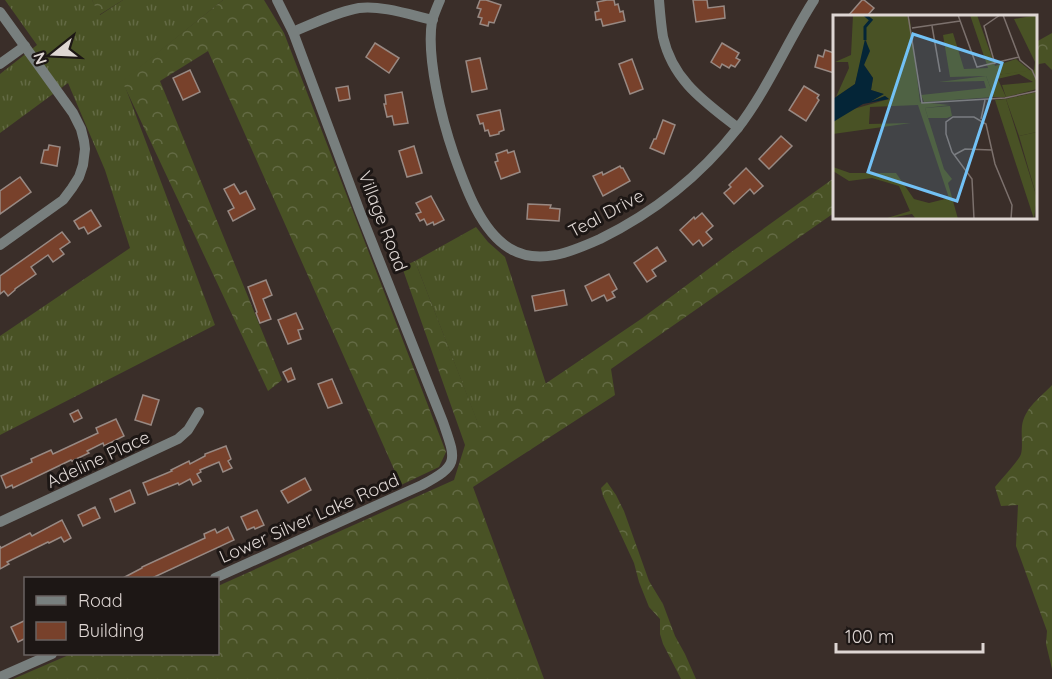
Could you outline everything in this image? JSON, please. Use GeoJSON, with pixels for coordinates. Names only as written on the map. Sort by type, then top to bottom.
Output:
{"type":"FeatureCollection","features":[{"type":"Feature","properties":{"kind":"street","name":"Village Road"},"geometry":{"type":"LineString","coordinates":[[277,0],[293,32],[360,212],[443,422],[453,449],[453,456]]}},
{"type":"Feature","properties":{"kind":"street","name":"Teal Drive"},"geometry":{"type":"LineString","coordinates":[[440,0],[433,20],[431,43],[434,72],[445,127],[459,170],[482,218],[497,239],[516,252],[543,257],[555,256],[587,245],[616,230],[654,208],[701,168],[738,128],[770,78],[814,0]]}},
{"type":"Feature","properties":{"kind":"street"},"geometry":{"type":"LineString","coordinates":[[659,0],[667,50],[683,81],[706,104],[738,128]]}},
{"type":"Feature","properties":{"kind":"street"},"geometry":{"type":"LineString","coordinates":[[293,32],[359,8],[384,9],[433,20]]}},
{"type":"Feature","properties":{"kind":"street"},"geometry":{"type":"LineString","coordinates":[[0,12],[74,113],[84,141],[84,157],[79,177],[63,200],[0,245]]}},
{"type":"Feature","properties":{"kind":"street"},"geometry":{"type":"LineString","coordinates":[[0,64],[25,46]]}},
{"type":"Feature","properties":{"kind":"street","name":"Adeline Place"},"geometry":{"type":"LineString","coordinates":[[0,522],[178,439],[188,430],[199,412]]}},
{"type":"Feature","properties":{"kind":"street","name":"Lower Silver Lake Road"},"geometry":{"type":"LineString","coordinates":[[219,577],[417,488],[444,472],[451,464],[453,456]]}},
{"type":"Feature","properties":{"kind":"street"},"geometry":{"type":"LineString","coordinates":[[0,677],[50,655]]}},
{"type":"Feature","properties":{"kind":"green space"},"geometry":{"type":"Polygon","coordinates":[[[5,0],[92,0],[100,15],[123,0],[223,0],[123,81],[215,325],[0,435],[0,336],[130,248],[105,170],[68,83],[0,133],[0,74],[37,45],[5,0]]]}},
{"type":"Feature","properties":{"kind":"green space"},"geometry":{"type":"Polygon","coordinates":[[[92,0],[123,0],[99,15],[92,0]]]}},
{"type":"Feature","properties":{"kind":"green space"},"geometry":{"type":"Polygon","coordinates":[[[223,0],[264,0],[284,33],[446,452],[439,467],[401,485],[208,51],[160,81],[282,380],[268,391],[122,81],[223,0]]]}},
{"type":"Feature","properties":{"kind":"green space"},"geometry":{"type":"Polygon","coordinates":[[[1052,33],[1052,70],[1045,63],[1037,66],[1037,41],[1052,33]]]}},
{"type":"Feature","properties":{"kind":"green space"},"geometry":{"type":"Polygon","coordinates":[[[833,179],[833,214],[611,369],[615,395],[473,487],[544,679],[13,679],[69,655],[219,655],[219,586],[454,480],[465,445],[402,267],[415,261],[480,428],[641,319],[833,179]]]}},
{"type":"Feature","properties":{"kind":"green space"},"geometry":{"type":"Polygon","coordinates":[[[476,227],[505,257],[546,384],[480,429],[415,261],[476,227]]]}},
{"type":"Feature","properties":{"kind":"green space"},"geometry":{"type":"Polygon","coordinates":[[[1052,385],[1052,669],[1046,644],[1047,631],[1016,546],[1018,505],[1001,506],[995,487],[1021,454],[1022,426],[1026,413],[1052,385]]]}},
{"type":"Feature","properties":{"kind":"green space"},"geometry":{"type":"Polygon","coordinates":[[[607,482],[624,511],[649,581],[663,604],[675,636],[696,679],[681,679],[663,644],[660,619],[649,607],[634,563],[603,496],[601,488],[607,482]]]}},
{"type":"Feature","properties":{"kind":"building"},"geometry":{"type":"Polygon","coordinates":[[[480,0],[501,5],[494,23],[489,22],[488,26],[480,24],[482,18],[478,17],[481,9],[477,8],[480,0]]]}},
{"type":"Feature","properties":{"kind":"building"},"geometry":{"type":"Polygon","coordinates":[[[614,0],[615,5],[618,4],[620,12],[623,11],[625,21],[603,26],[601,19],[596,20],[595,12],[599,11],[597,2],[614,0]]]}},
{"type":"Feature","properties":{"kind":"building"},"geometry":{"type":"Polygon","coordinates":[[[693,0],[707,0],[708,8],[724,6],[725,18],[696,22],[693,0]]]}},
{"type":"Feature","properties":{"kind":"building"},"geometry":{"type":"Polygon","coordinates":[[[862,0],[874,8],[868,15],[849,15],[862,0]]]}},
{"type":"Feature","properties":{"kind":"building"},"geometry":{"type":"Polygon","coordinates":[[[375,43],[399,58],[389,73],[366,57],[375,43]]]}},
{"type":"Feature","properties":{"kind":"building"},"geometry":{"type":"Polygon","coordinates":[[[722,43],[739,53],[736,58],[740,60],[735,67],[731,65],[729,68],[722,64],[720,68],[711,62],[722,43]]]}},
{"type":"Feature","properties":{"kind":"building"},"geometry":{"type":"Polygon","coordinates":[[[825,50],[833,53],[833,73],[815,67],[818,55],[823,57],[825,50]]]}},
{"type":"Feature","properties":{"kind":"building"},"geometry":{"type":"Polygon","coordinates":[[[480,58],[487,89],[472,92],[466,61],[480,58]]]}},
{"type":"Feature","properties":{"kind":"building"},"geometry":{"type":"Polygon","coordinates":[[[632,59],[643,89],[630,94],[619,64],[632,59]]]}},
{"type":"Feature","properties":{"kind":"building"},"geometry":{"type":"Polygon","coordinates":[[[190,70],[200,92],[183,100],[173,78],[190,70]]]}},
{"type":"Feature","properties":{"kind":"building"},"geometry":{"type":"Polygon","coordinates":[[[348,86],[350,99],[339,101],[336,88],[348,86]]]}},
{"type":"Feature","properties":{"kind":"building"},"geometry":{"type":"Polygon","coordinates":[[[804,86],[819,95],[817,98],[819,100],[806,121],[789,110],[804,86]]]}},
{"type":"Feature","properties":{"kind":"building"},"geometry":{"type":"Polygon","coordinates":[[[402,92],[408,123],[394,125],[392,116],[387,117],[384,104],[386,104],[385,95],[402,92]]]}},
{"type":"Feature","properties":{"kind":"building"},"geometry":{"type":"Polygon","coordinates":[[[500,110],[504,130],[490,136],[488,130],[485,131],[483,123],[480,124],[477,115],[500,110]]]}},
{"type":"Feature","properties":{"kind":"building"},"geometry":{"type":"Polygon","coordinates":[[[663,120],[675,125],[664,154],[650,148],[663,120]]]}},
{"type":"Feature","properties":{"kind":"building"},"geometry":{"type":"Polygon","coordinates":[[[781,136],[792,146],[769,169],[759,159],[781,136]]]}},
{"type":"Feature","properties":{"kind":"building"},"geometry":{"type":"Polygon","coordinates":[[[49,145],[60,147],[57,166],[41,163],[44,150],[48,150],[49,145]]]}},
{"type":"Feature","properties":{"kind":"building"},"geometry":{"type":"Polygon","coordinates":[[[414,146],[422,173],[407,177],[399,151],[414,146]]]}},
{"type":"Feature","properties":{"kind":"building"},"geometry":{"type":"Polygon","coordinates":[[[507,150],[508,153],[514,151],[520,172],[501,179],[495,162],[498,161],[496,154],[507,150]]]}},
{"type":"Feature","properties":{"kind":"building"},"geometry":{"type":"Polygon","coordinates":[[[620,166],[630,181],[603,196],[593,176],[602,172],[603,175],[620,166]]]}},
{"type":"Feature","properties":{"kind":"building"},"geometry":{"type":"Polygon","coordinates":[[[746,168],[763,186],[754,194],[750,189],[734,204],[724,193],[746,168]]]}},
{"type":"Feature","properties":{"kind":"building"},"geometry":{"type":"Polygon","coordinates":[[[20,177],[31,192],[0,214],[0,191],[20,177]]]}},
{"type":"Feature","properties":{"kind":"building"},"geometry":{"type":"Polygon","coordinates":[[[234,184],[240,194],[246,191],[255,209],[233,221],[228,211],[234,208],[224,189],[234,184]]]}},
{"type":"Feature","properties":{"kind":"building"},"geometry":{"type":"Polygon","coordinates":[[[431,196],[444,220],[434,225],[433,222],[427,225],[424,219],[420,221],[416,214],[421,212],[416,203],[431,196]]]}},
{"type":"Feature","properties":{"kind":"building"},"geometry":{"type":"Polygon","coordinates":[[[528,204],[551,205],[550,208],[560,209],[559,221],[527,219],[528,204]]]}},
{"type":"Feature","properties":{"kind":"building"},"geometry":{"type":"Polygon","coordinates":[[[91,210],[101,226],[88,234],[84,227],[79,229],[74,221],[91,210]]]}},
{"type":"Feature","properties":{"kind":"building"},"geometry":{"type":"Polygon","coordinates":[[[702,213],[713,226],[706,232],[712,239],[703,246],[699,240],[693,245],[680,230],[702,213]]]}},
{"type":"Feature","properties":{"kind":"building"},"geometry":{"type":"Polygon","coordinates":[[[62,232],[70,242],[60,249],[64,254],[53,262],[48,255],[31,267],[36,274],[8,296],[4,291],[0,294],[0,276],[62,232]]]}},
{"type":"Feature","properties":{"kind":"building"},"geometry":{"type":"Polygon","coordinates":[[[657,247],[666,261],[652,270],[656,276],[647,282],[634,263],[657,247]]]}},
{"type":"Feature","properties":{"kind":"building"},"geometry":{"type":"Polygon","coordinates":[[[609,274],[617,289],[612,292],[615,297],[607,301],[604,295],[592,301],[585,286],[609,274]]]}},
{"type":"Feature","properties":{"kind":"building"},"geometry":{"type":"Polygon","coordinates":[[[266,280],[272,295],[263,299],[271,319],[260,323],[248,287],[266,280]]]}},
{"type":"Feature","properties":{"kind":"building"},"geometry":{"type":"Polygon","coordinates":[[[564,290],[567,305],[535,311],[532,296],[564,290]]]}},
{"type":"Feature","properties":{"kind":"building"},"geometry":{"type":"Polygon","coordinates":[[[296,313],[303,329],[298,330],[301,339],[288,344],[278,320],[296,313]]]}},
{"type":"Feature","properties":{"kind":"building"},"geometry":{"type":"Polygon","coordinates":[[[291,368],[295,379],[288,382],[283,372],[291,368]]]}},
{"type":"Feature","properties":{"kind":"building"},"geometry":{"type":"Polygon","coordinates":[[[332,379],[342,403],[328,408],[318,384],[332,379]]]}},
{"type":"Feature","properties":{"kind":"building"},"geometry":{"type":"Polygon","coordinates":[[[143,395],[159,400],[151,425],[135,420],[143,395]]]}},
{"type":"Feature","properties":{"kind":"building"},"geometry":{"type":"Polygon","coordinates":[[[78,410],[82,418],[74,422],[70,414],[78,410]]]}},
{"type":"Feature","properties":{"kind":"building"},"geometry":{"type":"Polygon","coordinates":[[[116,419],[124,436],[104,446],[103,443],[87,451],[89,453],[13,488],[12,485],[6,488],[1,476],[32,462],[31,459],[51,450],[53,454],[98,433],[96,428],[116,419]]]}},
{"type":"Feature","properties":{"kind":"building"},"geometry":{"type":"Polygon","coordinates":[[[226,446],[231,459],[228,461],[232,468],[223,472],[219,462],[200,470],[201,472],[197,474],[201,481],[193,485],[190,479],[148,495],[143,483],[226,446]]]}},
{"type":"Feature","properties":{"kind":"building"},"geometry":{"type":"Polygon","coordinates":[[[305,478],[311,490],[288,503],[281,491],[305,478]]]}},
{"type":"Feature","properties":{"kind":"building"},"geometry":{"type":"Polygon","coordinates":[[[130,490],[135,503],[115,512],[110,499],[130,490]]]}},
{"type":"Feature","properties":{"kind":"building"},"geometry":{"type":"Polygon","coordinates":[[[95,507],[100,518],[83,526],[78,515],[95,507]]]}},
{"type":"Feature","properties":{"kind":"building"},"geometry":{"type":"Polygon","coordinates":[[[257,510],[264,525],[247,530],[241,517],[257,510]]]}},
{"type":"Feature","properties":{"kind":"building"},"geometry":{"type":"Polygon","coordinates":[[[62,520],[71,538],[64,542],[61,537],[48,542],[7,562],[9,564],[0,569],[0,546],[1,548],[30,533],[32,536],[62,520]]]}},
{"type":"Feature","properties":{"kind":"building"},"geometry":{"type":"Polygon","coordinates":[[[228,527],[234,540],[154,577],[125,577],[205,538],[204,534],[215,529],[217,533],[228,527]]]}},
{"type":"Feature","properties":{"kind":"building"},"geometry":{"type":"Polygon","coordinates":[[[24,621],[24,639],[18,642],[11,627],[24,621]]]}}]}
